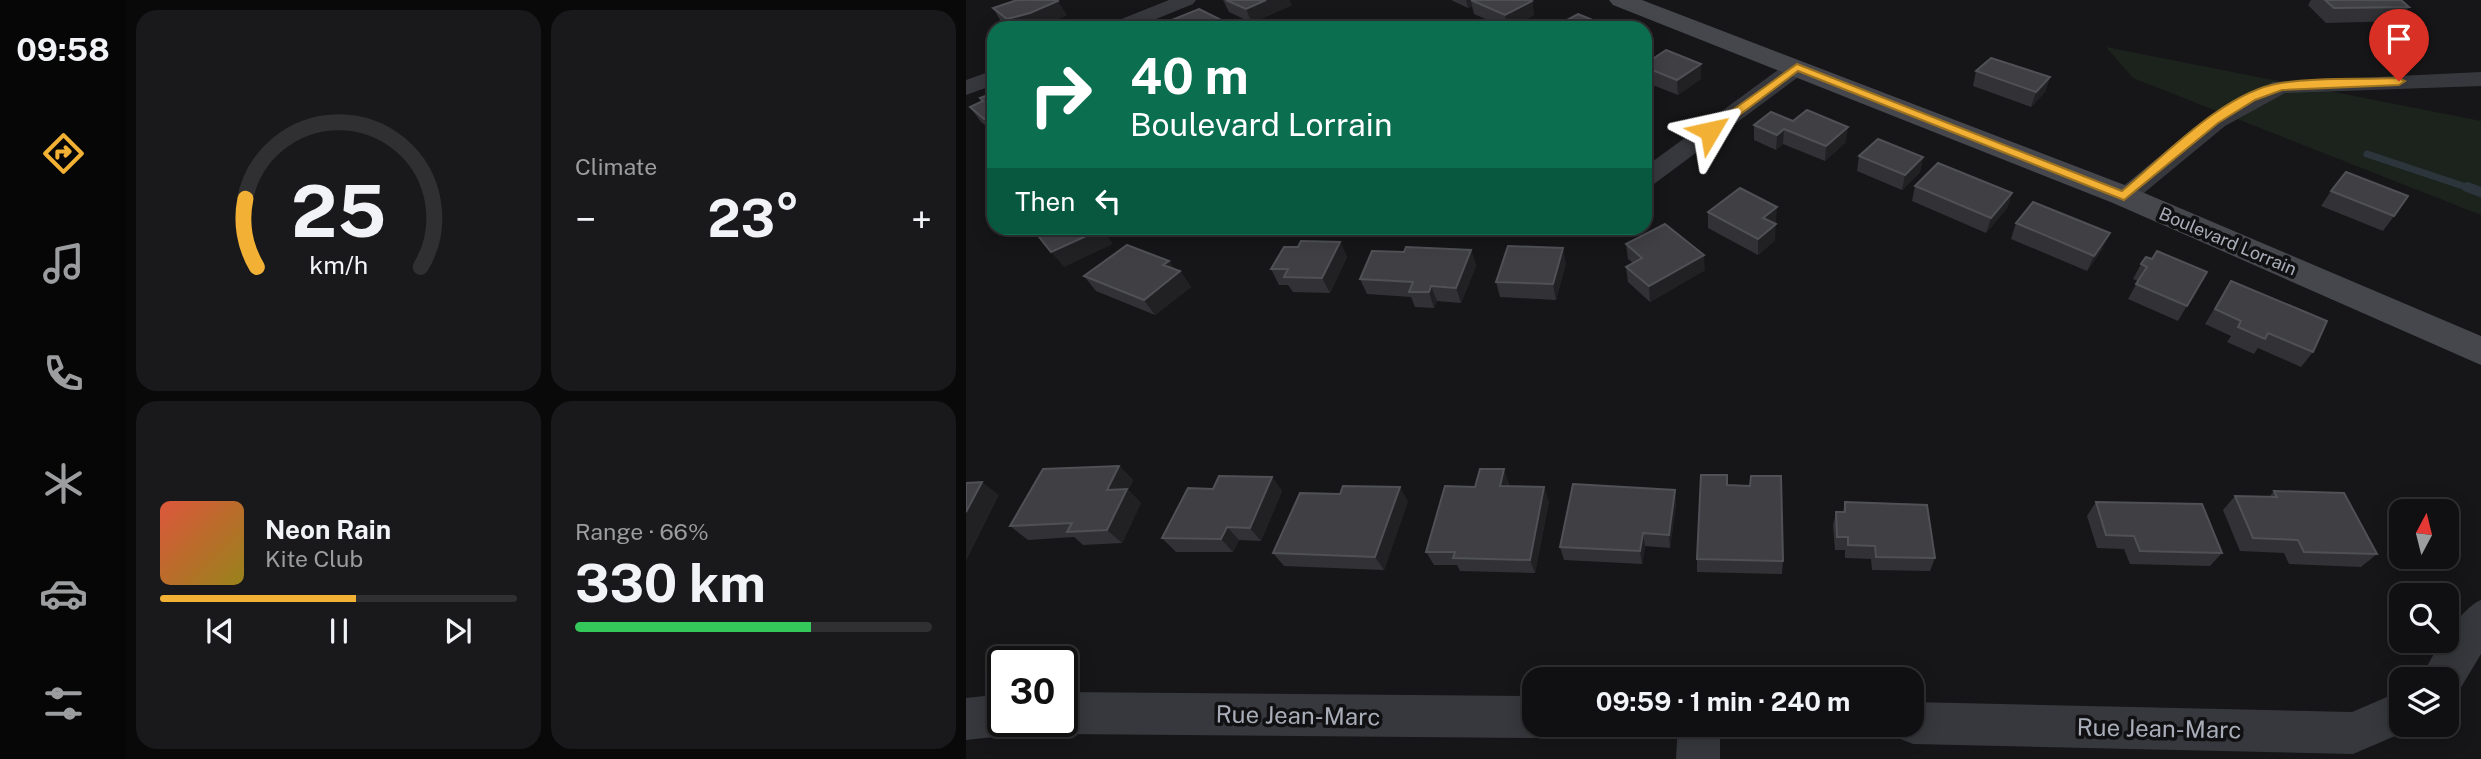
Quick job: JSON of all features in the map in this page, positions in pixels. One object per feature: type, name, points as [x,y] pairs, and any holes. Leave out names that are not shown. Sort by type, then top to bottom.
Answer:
[{"type":"main road","name":"Boulevard Lorrain","points":[[1621,0],[2124,196],[2481,351]]},
{"type":"street","points":[[1134,21],[1186,0]]},
{"type":"street","points":[[1652,174],[1797,67]]},
{"type":"street","points":[[2124,196],[2214,120],[2250,98],[2281,86],[2481,79]]},
{"type":"street","points":[[966,88],[987,80]]},
{"type":"street","points":[[2450,667],[2481,619]]},
{"type":"street","name":"Rue Jean-Marc","points":[[1078,713],[1522,717]]},
{"type":"street","points":[[966,719],[987,717]]},
{"type":"street","name":"Rue Jean-Marc","points":[[1924,724],[2306,745],[2353,733],[2389,717]]},
{"type":"street","points":[[1698,759],[1699,737]]},
{"type":"shaded area","points":[[2106,47],[2481,121],[2481,215],[2133,78]]},
{"type":"building","points":[[1017,0],[1058,1],[1007,19],[993,8]]},
{"type":"building","points":[[1226,0],[1266,0],[1246,9]]},
{"type":"building","points":[[1471,0],[1530,0],[1532,1],[1505,15]]},
{"type":"building","points":[[2325,0],[2401,0],[2409,7],[2334,8]]},
{"type":"building","points":[[1199,9],[1219,19],[1214,21],[1169,21]]},
{"type":"building","points":[[1578,14],[1595,21],[1565,21]]},
{"type":"building","points":[[1666,50],[1701,64],[1677,80],[1652,70],[1652,59]]},
{"type":"building","points":[[1991,58],[2050,77],[2036,92],[1976,71]]},
{"type":"building","points":[[987,96],[987,118],[984,119],[970,107],[983,101],[980,98]]},
{"type":"building","points":[[1807,110],[1848,127],[1826,146],[1784,129],[1777,135],[1754,125],[1771,112],[1793,121]]},
{"type":"building","points":[[1878,139],[1923,157],[1905,175],[1859,156]]},
{"type":"building","points":[[1938,163],[2012,193],[1991,218],[1915,186]]},
{"type":"building","points":[[2346,172],[2408,196],[2394,216],[2331,191]]},
{"type":"building","points":[[1740,188],[1777,207],[1763,218],[1776,224],[1758,239],[1708,212]]},
{"type":"building","points":[[2033,202],[2110,233],[2094,256],[2016,223]]},
{"type":"building","points":[[1665,224],[1704,255],[1649,286],[1626,267],[1642,258],[1626,244],[1644,235],[1652,235],[1652,231]]},
{"type":"building","points":[[1038,235],[1089,235],[1051,252]]},
{"type":"building","points":[[1301,241],[1340,242],[1322,278],[1284,277],[1288,269],[1271,269],[1284,247],[1298,247]]},
{"type":"building","points":[[1127,245],[1169,261],[1163,265],[1180,271],[1144,300],[1084,276]]},
{"type":"building","points":[[1508,246],[1563,248],[1553,284],[1496,282]]},
{"type":"building","points":[[1406,247],[1471,250],[1456,288],[1431,286],[1429,292],[1409,292],[1413,282],[1360,279],[1372,251],[1404,252]]},
{"type":"building","points":[[2157,251],[2207,272],[2187,306],[2136,284],[2147,267],[2141,264],[2146,257],[2152,259]]},
{"type":"building","points":[[2231,281],[2327,321],[2313,352],[2268,333],[2265,339],[2238,327],[2241,321],[2215,309]]},
{"type":"building","points":[[1119,466],[1107,490],[1127,489],[1107,530],[1067,532],[1072,523],[1010,526],[1043,469]]},
{"type":"building","points":[[1480,469],[1504,469],[1500,486],[1544,487],[1530,560],[1453,558],[1455,552],[1426,552],[1445,486],[1475,487]]},
{"type":"building","points":[[1701,475],[1727,475],[1727,485],[1750,486],[1751,476],[1781,476],[1783,561],[1697,559]]},
{"type":"building","points":[[1219,476],[1272,477],[1250,528],[1227,527],[1221,539],[1162,538],[1188,488],[1213,489]]},
{"type":"building","points":[[982,482],[966,512],[966,483]]},
{"type":"building","points":[[1573,484],[1675,490],[1669,535],[1643,533],[1640,551],[1560,547]]},
{"type":"building","points":[[1343,486],[1400,487],[1375,557],[1273,553],[1300,493],[1340,494]]},
{"type":"building","points":[[2274,491],[2344,493],[2377,554],[2304,552],[2298,540],[2253,538],[2235,496],[2277,497]]},
{"type":"building","points":[[1845,502],[1927,505],[1935,558],[1876,557],[1875,546],[1848,545],[1848,537],[1837,537],[1836,512],[1845,512]]},
{"type":"building","points":[[2096,502],[2202,504],[2222,553],[2140,551],[2134,536],[2106,535]]},
{"type":"waterway","points":[[2367,154],[2472,189]]},
{"type":"waterway","points":[[2467,187],[2481,192]]},
{"type":"route","points":[[1710,131],[1797,67],[2124,196],[2214,120],[2250,98],[2281,86],[2399,81]]}]
